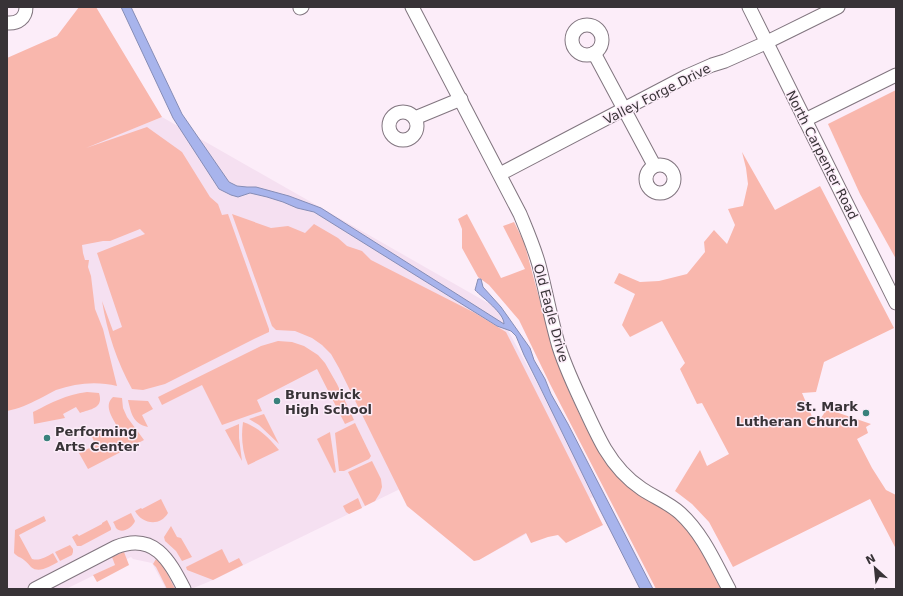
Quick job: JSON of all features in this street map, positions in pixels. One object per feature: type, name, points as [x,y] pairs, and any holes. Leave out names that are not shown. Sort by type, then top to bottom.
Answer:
[{"type":"street","points":[[7,23],[18,22],[22,19],[26,7]]},
{"type":"street","name":"Old Eagle Drive","points":[[412,7],[520,214],[538,264],[559,348],[581,401],[606,450],[618,467],[630,479],[641,488],[679,512],[690,523],[703,541],[729,589]]},
{"type":"street","name":"North Carpenter Road","points":[[749,7],[896,303]]},
{"type":"street","name":"Valley Forge Drive","points":[[500,174],[687,76],[725,61],[838,7]]},
{"type":"street","points":[[594,53],[654,166]]},
{"type":"street","points":[[805,120],[896,75]]},
{"type":"street","points":[[415,118],[461,99]]},
{"type":"street","points":[[35,589],[112,549],[124,544],[134,543],[148,545],[158,550],[167,560],[184,589]]},
{"type":"shaded area","points":[[79,7],[96,7],[162,117],[86,148],[147,127],[182,152],[210,197],[218,204],[222,215],[228,214],[269,332],[165,384],[143,390],[132,389],[117,357],[107,324],[102,301],[113,331],[122,327],[97,253],[145,234],[140,229],[110,241],[82,245],[85,260],[89,260],[88,267],[91,276],[95,309],[103,329],[117,386],[94,383],[71,386],[56,390],[39,399],[7,411],[7,58],[57,36]]},
{"type":"shaded area","points":[[896,90],[896,259],[860,194],[828,124]]},
{"type":"shaded area","name":"Brunswick High School","points":[[162,117],[495,307],[598,494],[479,560],[400,489],[213,580],[191,589],[166,589],[152,563],[133,559],[131,557],[66,589],[7,589],[7,179]]},
{"type":"shaded area","points":[[742,152],[775,210],[820,186],[894,328],[824,362],[816,392],[802,393],[814,421],[821,418],[827,409],[871,424],[866,427],[868,433],[857,439],[872,468],[886,490],[896,495],[896,549],[870,499],[733,567],[709,522],[692,504],[675,491],[700,450],[707,466],[729,454],[702,403],[697,404],[680,369],[685,363],[662,321],[630,337],[622,325],[635,294],[614,283],[619,273],[640,282],[659,281],[687,274],[705,252],[704,242],[714,230],[727,244],[735,225],[728,209],[743,206],[748,184]]},
{"type":"shaded area","points":[[232,214],[271,228],[288,226],[305,233],[314,224],[338,238],[347,246],[362,251],[371,260],[475,313],[506,332],[603,525],[566,543],[558,535],[531,543],[526,533],[479,560],[474,561],[407,506],[331,354],[312,338],[295,331],[276,330],[272,326]]},
{"type":"shaded area","points":[[467,214],[501,278],[525,269],[503,226],[514,222],[524,242],[555,357],[586,428],[606,463],[624,483],[649,499],[667,508],[696,538],[722,589],[656,589],[550,384],[519,320],[489,285],[478,277],[462,248],[462,229],[458,219]]},
{"type":"shaded area","points":[[278,341],[292,342],[304,346],[318,355],[325,363],[337,384],[354,420],[345,424],[317,369],[257,400],[262,411],[222,425],[202,385],[162,405],[158,397],[261,346]]},
{"type":"shaded area","points":[[87,392],[99,393],[100,402],[95,408],[80,413],[76,407],[63,414],[65,418],[34,424],[33,412],[66,397]]},
{"type":"shaded area","points":[[113,397],[122,398],[123,408],[127,417],[144,440],[88,469],[79,453],[96,445],[92,437],[106,430],[109,433],[118,428],[109,408],[110,401]]},
{"type":"shaded area","points":[[128,400],[148,401],[153,409],[142,415],[148,427],[143,426],[136,421]]},
{"type":"shaded area","points":[[264,414],[279,444],[259,425],[249,419]]},
{"type":"shaded area","points":[[243,422],[263,433],[279,450],[248,465],[242,444]]},
{"type":"shaded area","points":[[355,423],[371,456],[369,459],[344,471],[339,471],[335,433]]},
{"type":"shaded area","points":[[239,424],[239,438],[242,461],[225,430]]},
{"type":"shaded area","points":[[330,432],[336,472],[334,473],[317,439]]},
{"type":"shaded area","points":[[372,461],[381,479],[382,487],[375,501],[365,506],[348,472]]},
{"type":"shaded area","points":[[358,498],[362,508],[349,514],[346,512],[343,506]]},
{"type":"shaded area","points":[[161,499],[168,513],[165,517],[156,522],[142,519],[135,511],[141,508],[142,509]]},
{"type":"shaded area","points":[[131,513],[135,521],[132,526],[121,531],[118,530],[113,522]]},
{"type":"shaded area","points":[[44,516],[46,521],[19,535],[32,559],[40,559],[53,553],[58,562],[44,569],[37,570],[14,553],[15,530]]},
{"type":"shaded area","points":[[107,520],[111,530],[81,546],[77,546],[72,537],[77,534],[79,536]]},
{"type":"shaded area","points":[[171,526],[177,537],[181,538],[192,557],[182,561],[176,551],[165,541],[164,537]]},
{"type":"shaded area","points":[[70,545],[73,549],[72,555],[60,561],[55,552]]},
{"type":"shaded area","points":[[222,549],[229,563],[239,558],[243,565],[213,580],[187,570],[186,567]]},
{"type":"shaded area","points":[[124,552],[129,565],[97,582],[93,575],[115,565],[112,557]]},
{"type":"shaded area","points":[[156,559],[164,567],[175,589],[167,589],[153,564]]},
{"type":"water","points":[[121,7],[131,7],[182,114],[229,182],[237,186],[256,187],[289,196],[321,208],[504,324],[501,315],[475,290],[478,279],[481,279],[483,287],[501,307],[530,348],[534,360],[545,379],[551,394],[653,589],[640,589],[516,336],[511,331],[497,326],[314,212],[297,208],[267,197],[250,193],[238,197],[219,189],[173,118]]},
{"type":"place","name":"Brunswick High School","points":[[277,401]]},
{"type":"place","name":"St. Mark Lutheran Church","points":[[866,413]]},
{"type":"place","name":"Performing Arts Center","points":[[47,438]]}]
